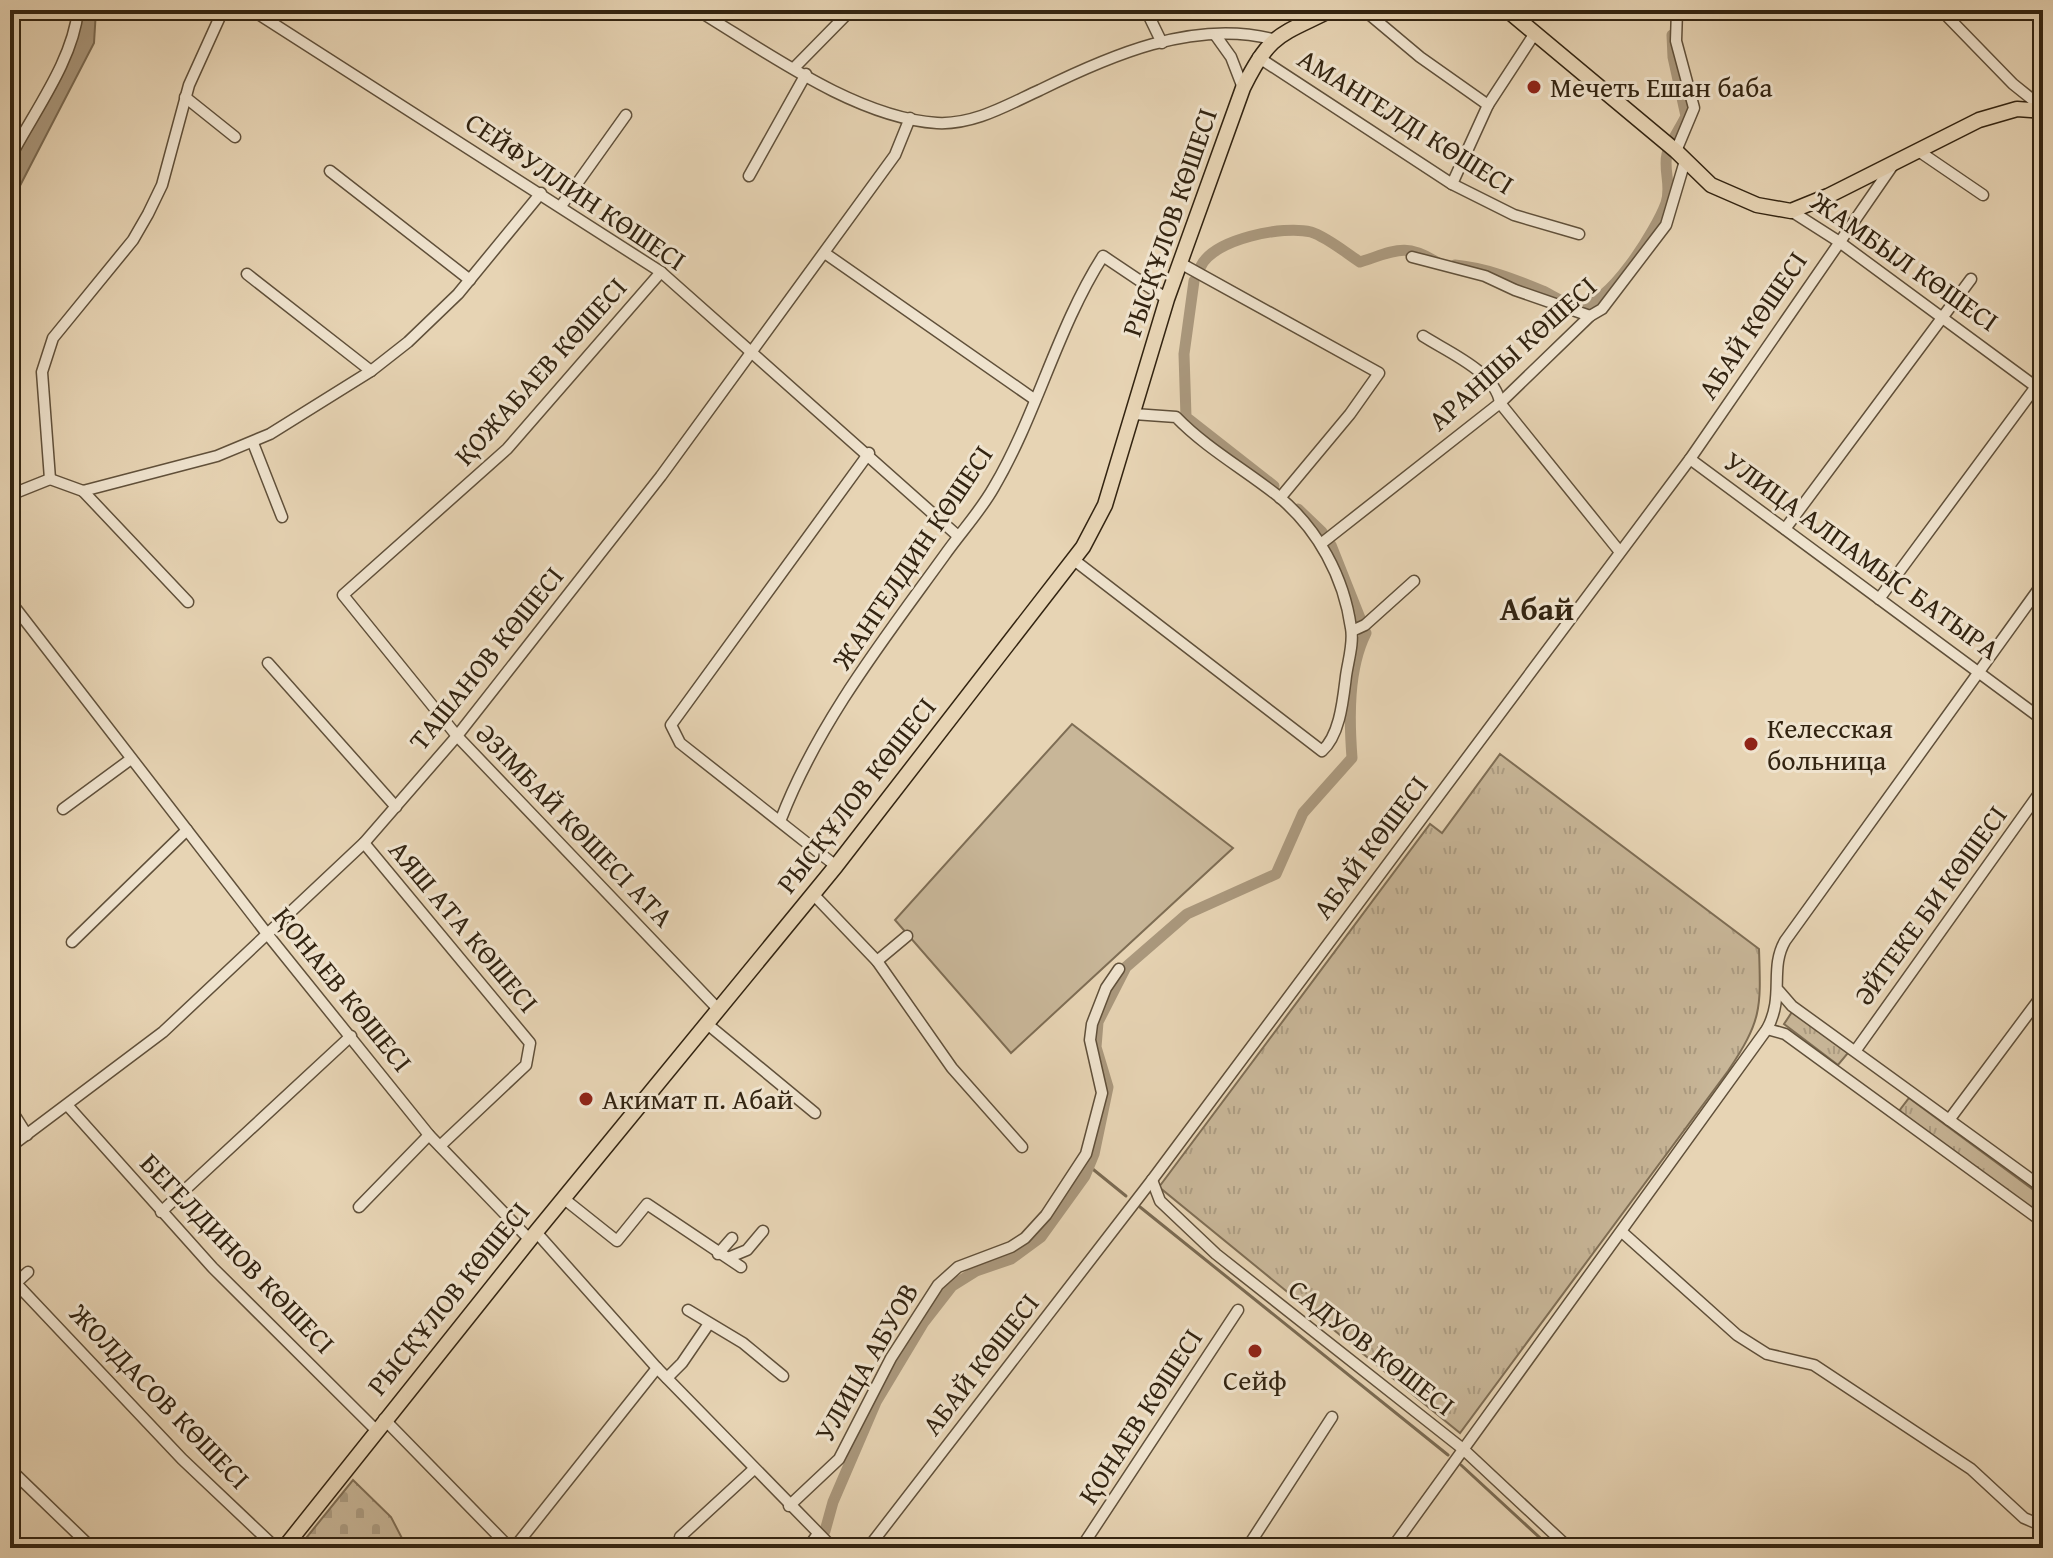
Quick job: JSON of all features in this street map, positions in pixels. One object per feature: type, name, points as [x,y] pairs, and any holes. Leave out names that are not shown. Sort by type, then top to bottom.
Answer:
[{"type":"main road","name":"РЫСҚҰЛОВ КӨШЕСІ","points":[[284,1548],[532,1236],[836,866],[1074,560],[1105,505],[1167,299],[1243,88],[1258,57],[1272,39],[1301,17],[1331,10]]},
{"type":"main road","name":"ЖАМБЫЛ КӨШЕСІ","points":[[1507,10],[1679,154],[1711,185],[1733,197],[1791,211]]},
{"type":"main road","points":[[1791,211],[1995,114],[2017,109],[2043,109]]},
{"type":"street","points":[[10,158],[66,50],[78,10]]},
{"type":"street","points":[[50,479],[42,372],[47,353],[53,338],[133,240],[148,214],[162,185],[185,97],[223,10]]},
{"type":"street","name":"СЕЙФУЛЛИН КӨШЕСІ","points":[[252,10],[661,272],[869,453],[958,536]]},
{"type":"street","points":[[697,10],[794,68],[868,105],[910,118],[951,123],[981,116],[1102,60],[1162,43],[1245,34],[1272,39]]},
{"type":"street","points":[[794,68],[851,10]]},
{"type":"street","points":[[1146,10],[1162,43]]},
{"type":"street","points":[[1364,10],[1444,75],[1488,105]]},
{"type":"street","name":"АРАНШЫ КӨШЕСІ","points":[[1322,543],[1500,403],[1616,294],[1659,237],[1671,212],[1679,154],[1694,108],[1677,50],[1677,10]]},
{"type":"street","points":[[1941,10],[2013,84],[2043,109]]},
{"type":"street","points":[[1452,184],[1488,105],[1535,33]]},
{"type":"street","points":[[1216,36],[1231,57],[1243,88]]},
{"type":"street","name":"АМАНГЕЛДІ КӨШЕСІ","points":[[1258,57],[1452,184],[1514,215],[1579,234]]},
{"type":"street","points":[[749,176],[806,74]]},
{"type":"street","points":[[185,97],[235,137]]},
{"type":"street","points":[[561,206],[626,115]]},
{"type":"street","name":"ТАШАНОВ КӨШЕСІ","points":[[10,1147],[163,1032],[364,843],[396,807],[457,736],[753,353],[895,155],[910,118]]},
{"type":"street","points":[[1917,150],[1983,195]]},
{"type":"street","name":"АБАЙ КӨШЕСІ","points":[[868,1548],[1152,1180],[1690,459],[1895,162]]},
{"type":"street","points":[[330,171],[470,280]]},
{"type":"street","points":[[83,491],[253,443],[371,371],[443,311],[541,193]]},
{"type":"street","name":"ЖАМБЫЛ КӨШЕСІ","points":[[1791,211],[2041,385]]},
{"type":"street","points":[[826,254],[1034,399]]},
{"type":"street","name":"ЖАНГЕЛДИН КӨШЕСІ","points":[[781,819],[814,745],[993,488],[1065,327],[1103,256],[1167,299]]},
{"type":"street","points":[[1412,257],[1485,276],[1590,316]]},
{"type":"street","points":[[1180,263],[1379,373],[1350,414],[1280,498]]},
{"type":"street","name":"ҚОЖАБАЕВ КӨШЕСІ","points":[[343,595],[507,449],[661,272]]},
{"type":"street","points":[[247,274],[371,371]]},
{"type":"street","points":[[1785,529],[1971,279]]},
{"type":"street","points":[[1423,336],[1483,376],[1499,395],[1500,403],[1620,552]]},
{"type":"street","points":[[1879,599],[2041,385]]},
{"type":"street","points":[[1074,560],[1322,751],[1331,743],[1352,631],[1338,578],[1322,543],[1280,498],[1195,437],[1176,417],[1134,414]]},
{"type":"street","points":[[253,443],[282,517]]},
{"type":"street","points":[[836,866],[781,819],[680,743],[671,725],[869,453]]},
{"type":"street","name":"УЛИЦА АЛПАМЫС БАТЫРА","points":[[1690,459],[2043,720]]},
{"type":"street","points":[[10,495],[50,479],[83,491],[188,602]]},
{"type":"street","points":[[1711,492],[1719,480]]},
{"type":"street","points":[[1352,631],[1365,625],[1414,581]]},
{"type":"street","points":[[1392,1548],[1767,1029],[1774,1017],[1779,991],[1776,968],[1785,941],[2043,583]]},
{"type":"street","name":"ӘЗІМБАЙ КӨШЕСІ АТА","points":[[343,595],[457,736],[718,1009]]},
{"type":"street","name":"ҚОНАЕВ КӨШЕСІ","points":[[10,601],[268,935],[429,1135],[532,1236],[789,1506],[833,1548]]},
{"type":"street","points":[[268,663],[396,807]]},
{"type":"street","points":[[63,809],[131,759]]},
{"type":"street","name":"ӘЙТЕКЕ БИ КӨШЕСІ","points":[[1856,1050],[2043,788]]},
{"type":"street","points":[[72,942],[187,830]]},
{"type":"street","name":"АЯШ АТА КӨШЕСІ","points":[[364,843],[530,1043],[526,1065],[440,1146]]},
{"type":"street","points":[[813,894],[877,961],[952,1068],[1022,1147]]},
{"type":"street","points":[[877,961],[907,936]]},
{"type":"street","name":"УЛИЦА АБУОВ","points":[[789,1506],[839,1459],[891,1358],[938,1285],[958,1267],[1011,1247],[1031,1232],[1086,1154],[1102,1093],[1090,1040],[1092,1024],[1106,988],[1119,969]]},
{"type":"street","points":[[1779,991],[1797,1009],[2043,1188]]},
{"type":"street","points":[[1949,1120],[2043,994]]},
{"type":"street","points":[[1774,1017],[1797,1009]]},
{"type":"street","points":[[706,1023],[815,1113]]},
{"type":"street","points":[[1767,1029],[1785,1034],[2043,1222]]},
{"type":"street","points":[[161,1212],[351,1036]]},
{"type":"street","name":"БЕГЕЛДИНОВ КӨШЕСІ","points":[[68,1106],[161,1212],[250,1306],[512,1548]]},
{"type":"street","points":[[10,1108],[27,1135]]},
{"type":"street","points":[[359,1207],[429,1135]]},
{"type":"street","name":"САДУОВ КӨШЕСІ","points":[[1152,1180],[1160,1201],[1216,1254],[1463,1449],[1569,1548]]},
{"type":"street","points":[[563,1198],[617,1241],[647,1204],[741,1267]]},
{"type":"street","points":[[730,1257],[747,1250],[763,1231]]},
{"type":"street","points":[[1622,1232],[1737,1335],[1767,1354],[1814,1365],[1971,1469],[2024,1518],[2043,1526]]},
{"type":"street","points":[[718,1254],[732,1238]]},
{"type":"street","points":[[13,1280],[28,1272]]},
{"type":"street","name":"ЖОЛДАСОВ КӨШЕСІ","points":[[13,1280],[182,1459],[276,1548]]},
{"type":"street","points":[[688,1310],[708,1325],[743,1343],[783,1376]]},
{"type":"street","name":"ҚОНАЕВ КӨШЕСІ","points":[[1081,1548],[1238,1310]]},
{"type":"street","points":[[667,1378],[682,1363],[708,1325]]},
{"type":"street","points":[[512,1548],[657,1368]]},
{"type":"street","points":[[1247,1548],[1332,1417]]},
{"type":"street","points":[[10,1469],[92,1548]]},
{"type":"street","points":[[690,1548],[680,1537],[754,1469]]},
{"type":"street","points":[[808,1548],[817,1535]]},
{"type":"green space","points":[[1072,724],[1233,848],[1011,1053],[895,920]]},
{"type":"green space","points":[[1500,754],[1759,949],[1760,986],[1753,1026],[1728,1071],[1460,1433],[1159,1187],[1430,824],[1442,833]]},
{"type":"green space","points":[[1792,1012],[1848,1053],[1838,1065],[1784,1024]]},
{"type":"green space","points":[[1909,1098],[2043,1197],[2043,1217],[1899,1111]]},
{"type":"green space","points":[[353,1480],[391,1517],[407,1548],[298,1548]]},
{"type":"shaded area","points":[[81,10],[96,10],[94,43],[10,205],[10,169],[71,54]]},
{"type":"waterway","points":[[1455,265],[1500,275],[1577,306],[1589,304],[1616,282],[1642,248],[1666,203],[1667,154],[1686,116],[1673,57],[1672,35]]},
{"type":"waterway","points":[[1201,266],[1208,256],[1220,248],[1250,236],[1299,230],[1323,238],[1360,262],[1400,250],[1417,252],[1438,263]]},
{"type":"waterway","points":[[1194,281],[1184,354],[1186,417],[1274,486]]},
{"type":"waterway","points":[[1298,509],[1322,532]]},
{"type":"waterway","points":[[1331,545],[1360,618]]},
{"type":"waterway","points":[[825,1531],[833,1502],[876,1402],[924,1322],[952,1286],[976,1271],[1011,1259],[1041,1237],[1085,1176],[1094,1154],[1108,1087],[1096,1047],[1098,1022],[1126,967],[1187,914],[1276,874],[1303,813],[1352,758],[1350,710],[1353,678],[1366,633]]},
{"type":"waterway","points":[[1089,1166],[1126,1196]]},
{"type":"waterway","points":[[1140,1207],[1448,1455]]},
{"type":"waterway","points":[[1461,1465],[1551,1548]]},
{"type":"place","name":"Мечеть Ешан баба","points":[[1534,87]]},
{"type":"place","name":"Келесская больница","points":[[1751,744]]},
{"type":"place","name":"Акимат п. Абай","points":[[586,1099]]},
{"type":"place","name":"Сейф","points":[[1255,1351]]},
{"type":"district","name":"Абай","points":[[1537,609]]}]
